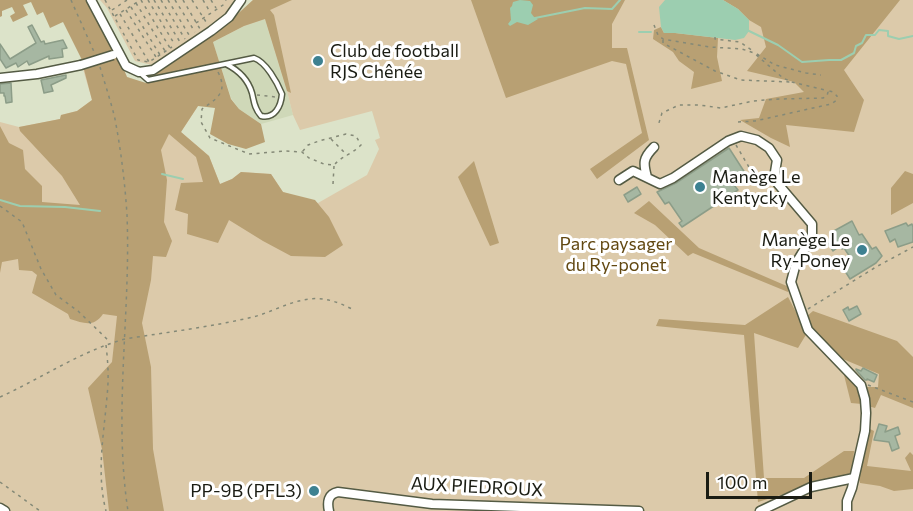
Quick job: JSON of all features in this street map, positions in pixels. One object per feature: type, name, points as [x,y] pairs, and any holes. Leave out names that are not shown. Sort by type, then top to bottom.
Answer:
[{"type":"street","points":[[91,0],[116,53],[126,66],[139,72],[153,70],[211,31],[230,17],[242,0]]},
{"type":"street","points":[[0,78],[37,74],[81,65],[116,53]]},
{"type":"street","points":[[619,180],[633,171],[660,184],[673,178],[728,141],[741,136],[758,140],[769,148],[777,160],[775,172],[778,184],[812,224],[812,237],[796,262],[791,282],[808,330],[861,385],[866,413],[865,431],[847,501],[847,511]]},
{"type":"street","points":[[647,177],[644,165],[646,155],[654,147]]},
{"type":"street","points":[[760,511],[811,487],[854,478]]},
{"type":"street","name":"AUX PIEDROUX","points":[[329,511],[328,498],[339,492],[432,504],[639,511]]},
{"type":"street","points":[[0,508],[5,511]]},
{"type":"lane","points":[[139,72],[148,80],[254,58],[258,59],[266,66],[282,94],[276,111],[270,117],[261,116],[257,111],[245,77],[226,64]]},
{"type":"path","points":[[71,0],[95,53]]},
{"type":"path","points":[[111,0],[106,1],[138,60],[149,62],[200,29],[183,0]]},
{"type":"path","points":[[111,10],[128,0]]},
{"type":"path","points":[[115,17],[141,0],[170,48]]},
{"type":"path","points":[[148,0],[175,45]]},
{"type":"path","points":[[154,0],[180,42]]},
{"type":"path","points":[[161,0],[185,39]]},
{"type":"path","points":[[168,0],[189,36]]},
{"type":"path","points":[[175,0],[195,32]]},
{"type":"path","points":[[192,0],[211,31]]},
{"type":"path","points":[[203,0],[211,13]]},
{"type":"path","points":[[212,0],[217,9]]},
{"type":"path","points":[[220,0],[223,5]]},
{"type":"path","points":[[196,23],[223,5],[226,0]]},
{"type":"path","points":[[136,3],[165,51]]},
{"type":"path","points":[[131,7],[160,55]]},
{"type":"path","points":[[126,10],[156,57]]},
{"type":"path","points":[[120,14],[149,62]]},
{"type":"path","points":[[654,25],[663,43],[715,71],[741,80],[792,82]]},
{"type":"path","points":[[715,37],[715,39],[740,42],[752,49],[783,78],[833,92],[837,96],[837,100],[831,104],[754,121],[738,122]]},
{"type":"path","points":[[663,39],[754,52],[775,64],[821,75]]},
{"type":"path","points":[[99,62],[115,118],[126,193],[127,254],[122,453],[128,511]]},
{"type":"path","points":[[215,66],[223,81],[222,90],[218,98],[202,110],[201,122],[210,138],[249,154],[302,152],[309,158],[334,165]]},
{"type":"path","points":[[658,126],[662,113],[679,105],[721,108],[753,101],[823,98],[828,92],[825,90]]},
{"type":"path","points":[[252,95],[277,98],[278,95]]},
{"type":"path","points":[[302,152],[309,145],[346,134],[356,136],[361,145],[353,153],[340,158],[334,165],[333,184]]},
{"type":"path","points":[[330,139],[347,155]]},
{"type":"path","points":[[734,139],[753,174],[749,176]]},
{"type":"path","points":[[0,206],[22,222],[41,269],[56,295],[111,342]]},
{"type":"path","points":[[802,312],[913,247]]},
{"type":"path","points":[[0,397],[111,342],[220,325],[260,315],[290,303],[311,299],[329,299],[354,310]]},
{"type":"path","points":[[106,345],[108,396],[100,468],[106,511]]},
{"type":"path","points":[[861,385],[868,385],[913,402]]},
{"type":"path","points":[[0,482],[40,511]]},
{"type":"shaded area","points":[[0,0],[88,0],[127,77],[146,83],[152,73],[219,31],[253,0],[292,0],[270,10],[274,15],[291,93],[287,91],[265,19],[244,26],[213,42],[231,99],[239,109],[261,124],[265,142],[246,149],[228,144],[210,134],[215,108],[198,106],[181,132],[209,156],[220,184],[241,172],[271,174],[283,192],[315,200],[329,217],[343,245],[325,257],[291,256],[229,220],[218,243],[187,234],[188,214],[175,210],[181,183],[203,182],[196,157],[169,134],[161,150],[167,180],[164,222],[172,241],[166,257],[153,256],[151,280],[142,323],[151,367],[153,449],[164,511],[109,511],[102,449],[88,388],[112,362],[117,316],[103,314],[92,323],[70,319],[68,314],[32,293],[37,275],[32,271],[19,270],[18,259],[2,262],[0,273],[0,126],[9,143],[23,150],[25,169],[42,186],[42,202],[80,205],[62,176],[20,131],[19,127],[60,119],[61,115],[77,111],[92,100],[81,58],[63,22],[50,28],[43,12],[37,15],[31,2],[23,5],[28,15],[13,22],[10,16],[15,13],[12,7],[2,11],[0,17]]},
{"type":"shaded area","points":[[471,0],[625,0],[612,24],[612,48],[627,48],[649,140],[597,179],[590,169],[642,133],[626,64],[612,61],[506,98]]},
{"type":"shaded area","points":[[665,0],[723,0],[738,9],[749,20],[749,31],[744,38],[735,40],[664,33],[661,27],[659,7]]},
{"type":"shaded area","points":[[723,0],[900,0],[844,70],[864,100],[854,132],[786,125],[790,147],[740,120],[759,118],[766,99],[804,92],[794,82],[747,71],[766,47],[761,27]]},
{"type":"shaded area","points":[[530,1],[533,5],[531,13],[538,19],[528,25],[517,22],[510,26],[508,24],[511,20],[510,8],[513,2]]},
{"type":"shaded area","points":[[265,19],[293,115],[261,124],[239,109],[231,98],[213,42],[244,26]]},
{"type":"shaded area","points":[[661,27],[664,33],[718,38],[717,57],[722,81],[691,89],[694,72],[679,61],[673,52],[653,39],[654,30]]},
{"type":"shaded area","points":[[474,161],[499,243],[490,246],[458,177]]},
{"type":"shaded area","points":[[905,171],[913,174],[913,203],[891,215],[891,188]]},
{"type":"shaded area","points":[[649,201],[699,248],[789,287],[788,292],[693,253],[688,256],[655,225],[634,213]]},
{"type":"shaded area","points":[[788,297],[807,333],[798,348],[754,333],[764,478],[804,478],[844,451],[854,451],[852,473],[758,502],[744,335],[656,326],[659,319],[745,325]]},
{"type":"shaded area","points":[[813,311],[897,341],[913,357],[913,408],[881,395],[875,408],[868,406],[865,387],[878,387],[879,374],[838,357],[814,333],[806,317]]},
{"type":"shaded area","points":[[843,371],[858,384],[862,404],[851,403]]},
{"type":"shaded area","points":[[866,427],[874,431],[867,466],[911,471],[905,458],[910,452],[913,455],[913,489],[894,491],[860,483],[857,470]]},
{"type":"green space","points":[[100,0],[236,0],[229,13],[152,65],[135,61],[107,8]]},
{"type":"green space","name":"Parc paysager du Ry-ponet","points":[[253,0],[913,0],[913,511],[9,511],[0,505],[0,122],[19,127],[60,119],[61,115],[77,111],[92,100],[83,69],[119,58],[127,77],[146,84],[215,80],[181,132],[209,156],[220,184],[241,172],[271,174],[283,192],[318,203],[367,175],[379,149],[375,140],[380,138],[372,111],[300,130],[293,115],[265,19],[244,26],[152,73],[219,31]]},
{"type":"building","points":[[32,25],[41,42],[44,41],[45,44],[63,40],[67,48],[62,49],[63,57],[49,59],[49,56],[29,65],[27,61],[18,67],[16,63],[6,68],[0,59],[0,44],[10,59],[36,43],[28,27]]},
{"type":"building","points":[[66,75],[66,78],[51,85],[53,91],[44,93],[41,80]]},
{"type":"building","points":[[11,83],[12,102],[6,103],[4,93],[0,93],[0,84]]},
{"type":"building","name":"Manège Le Kentycky","points":[[729,148],[747,176],[734,185],[738,190],[682,227],[679,223],[682,221],[669,202],[665,204],[657,192],[676,183]]},
{"type":"building","points":[[637,187],[641,194],[628,202],[624,195]]},
{"type":"building","name":"Manège Le Ry-Poney","points":[[852,221],[859,235],[862,234],[872,249],[876,247],[882,256],[876,263],[850,279],[840,263],[850,257],[840,246],[833,251],[827,242],[835,237],[832,232]]},
{"type":"building","points":[[906,223],[908,226],[912,224],[913,242],[898,247],[895,239],[890,242],[885,231]]},
{"type":"building","points":[[857,306],[861,314],[849,321],[843,310]]},
{"type":"building","points":[[863,368],[877,375],[874,382],[865,380],[856,370],[861,371]]},
{"type":"building","points":[[879,424],[887,426],[885,432],[898,427],[900,434],[895,436],[899,448],[892,451],[889,442],[874,440]]},
{"type":"waterway","points":[[535,18],[585,8],[612,9],[620,0]]},
{"type":"waterway","points":[[747,30],[778,45],[802,62],[841,60],[854,53],[856,46],[862,43],[866,35],[875,35],[879,30],[888,31],[888,36],[899,39],[913,36]]},
{"type":"waterway","points":[[639,32],[651,32]]},
{"type":"waterway","points":[[162,174],[183,179]]},
{"type":"waterway","points":[[0,200],[20,206],[65,207],[100,211]]},
{"type":"place","name":"Club de football RJS Chênée","points":[[318,61]]},
{"type":"place","name":"Manège Le Kentycky","points":[[700,187]]},
{"type":"place","name":"Manège Le Ry-Poney","points":[[862,250]]},
{"type":"place","name":"PP-9B (PFL3)","points":[[314,491]]}]
